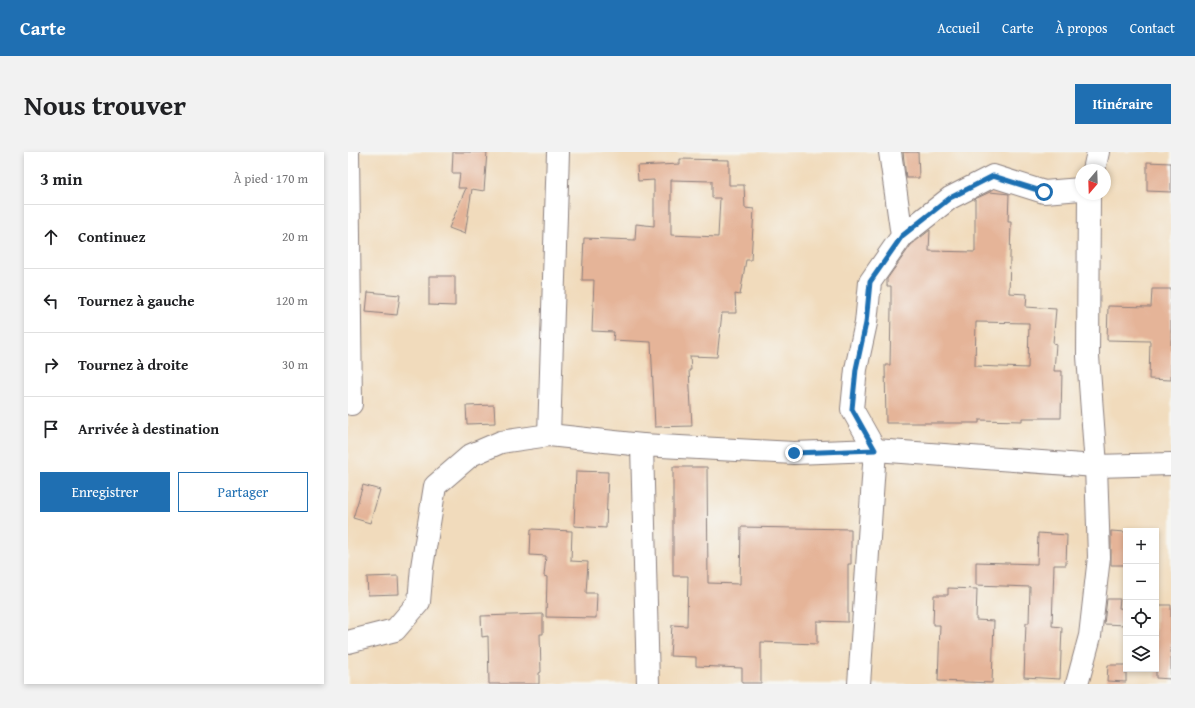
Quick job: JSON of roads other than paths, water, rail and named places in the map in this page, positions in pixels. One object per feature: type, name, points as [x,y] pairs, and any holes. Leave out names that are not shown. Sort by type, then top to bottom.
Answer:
[{"type":"street","points":[[348,152],[351,404]]},
{"type":"street","points":[[549,435],[558,152]]},
{"type":"street","points":[[890,152],[902,236]]},
{"type":"street","points":[[1095,164],[1098,152]]},
{"type":"street","points":[[859,684],[875,450],[852,409],[856,369],[866,323],[870,282],[902,236],[950,198],[993,176],[1044,192],[1075,189]]},
{"type":"street","points":[[1077,684],[1090,636],[1099,557],[1096,466],[1088,356],[1089,200]]},
{"type":"street","points":[[348,642],[395,630],[419,602],[422,567],[435,486],[471,455],[501,442],[549,435],[642,445],[794,453],[875,450],[1096,466],[1171,464]]},
{"type":"street","points":[[642,445],[648,684]]}]
